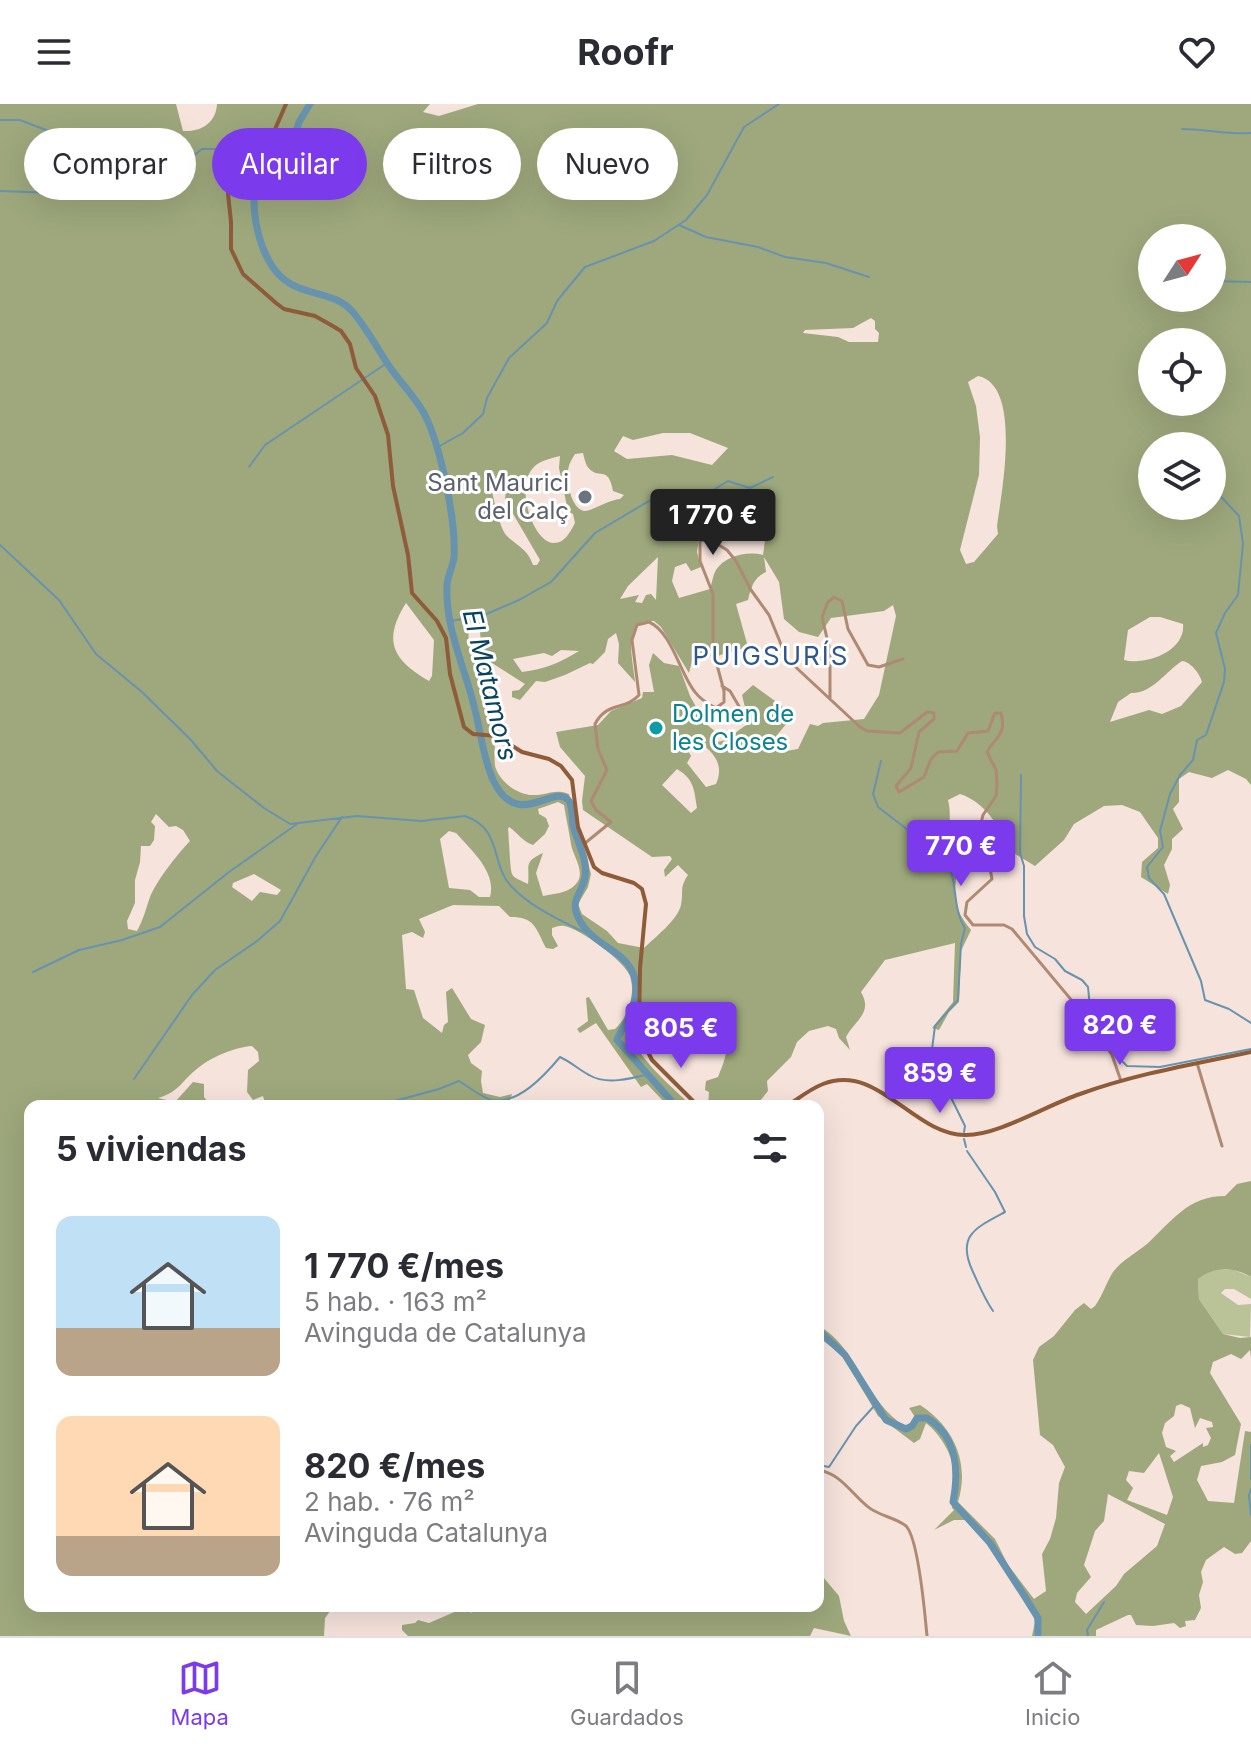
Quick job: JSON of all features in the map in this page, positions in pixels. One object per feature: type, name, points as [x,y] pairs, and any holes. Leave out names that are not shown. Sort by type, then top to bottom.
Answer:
[{"type":"street","points":[[286,104],[266,150],[239,163],[234,169],[228,194],[231,249],[236,263],[252,283],[284,309],[315,316],[345,334],[356,368],[375,396],[388,435],[393,486],[408,555],[412,593],[437,621],[446,638],[450,674],[464,727],[473,734],[497,736],[519,750],[555,761],[564,769],[572,781],[575,812],[592,864],[599,871],[634,883],[645,894],[639,1034],[652,1060],[692,1100]]},
{"type":"street","points":[[584,844],[611,822],[596,810],[591,801],[607,770],[598,749],[595,724],[608,709],[633,701],[639,695],[632,640],[637,625],[646,622],[656,625],[681,663],[694,692],[713,707],[717,708],[724,702],[713,650],[712,590],[700,558],[699,542],[704,538],[717,543],[733,557],[769,615],[785,656],[867,731],[900,733],[927,712],[934,713],[934,719],[918,734],[911,768],[896,786],[901,792],[924,777],[931,759],[938,752],[957,751],[968,733],[988,731],[995,713],[1001,713],[1001,735],[987,752],[996,770],[997,792],[981,823],[992,879],[967,902],[965,915],[973,925],[1004,925],[1012,929],[1094,1027],[1112,1055],[1121,1081]]},
{"type":"street","points":[[830,699],[830,651],[822,617],[832,599],[836,597],[842,601],[848,629],[868,665],[879,667],[903,659]]},
{"type":"street","points":[[722,686],[730,691],[740,708]]},
{"type":"street","points":[[797,1100],[826,1082],[852,1080],[880,1092],[936,1128],[951,1134],[971,1135],[1121,1081],[1251,1052]]},
{"type":"street","points":[[1197,1063],[1222,1146]]},
{"type":"street","points":[[824,1471],[832,1473],[867,1507],[909,1530],[919,1571],[927,1636]]},
{"type":"green space","points":[[0,104],[176,104],[182,128],[24,128],[24,200],[196,200],[196,130],[211,121],[217,104],[430,104],[423,112],[439,116],[478,104],[1251,104],[1251,785],[1228,770],[1212,778],[1189,772],[1179,779],[1179,802],[1173,809],[1183,829],[1172,839],[1172,849],[1164,865],[1170,885],[1168,894],[1141,877],[1142,862],[1158,848],[1158,838],[1140,812],[1122,805],[1104,806],[1074,824],[1064,840],[1035,866],[1007,849],[990,816],[976,802],[960,794],[948,800],[950,837],[957,865],[956,902],[960,915],[971,930],[961,951],[959,1002],[939,1030],[932,1028],[953,1002],[955,943],[885,960],[861,992],[864,1011],[846,1037],[850,1050],[839,1038],[836,1029],[828,1026],[809,1031],[797,1042],[791,1057],[767,1081],[768,1091],[761,1100],[708,1100],[706,1081],[718,1077],[726,1055],[725,1042],[706,1036],[694,1041],[647,1022],[636,1022],[632,1035],[635,1043],[657,1073],[686,1100],[662,1100],[647,1084],[641,1087],[596,1023],[580,1033],[577,1029],[588,1021],[586,998],[589,997],[608,1030],[615,1029],[624,1018],[630,1005],[632,983],[620,963],[591,939],[571,928],[552,928],[558,946],[546,948],[529,921],[510,917],[499,906],[453,905],[419,919],[425,932],[423,938],[412,932],[402,935],[406,989],[414,990],[423,1018],[442,1033],[448,1022],[446,992],[452,988],[471,1019],[485,1025],[481,1042],[468,1055],[471,1063],[482,1071],[483,1093],[500,1097],[512,1094],[510,1100],[264,1100],[263,1096],[253,1100],[247,1092],[248,1070],[259,1061],[258,1052],[252,1046],[231,1050],[210,1060],[176,1089],[158,1098],[166,1100],[24,1100],[24,1612],[330,1612],[325,1618],[324,1636],[0,1636]],"holes":[[[871,318],[879,333],[878,342],[849,342],[838,337],[803,333],[805,330],[853,328]],[[978,376],[992,384],[1001,399],[1005,419],[1005,467],[998,534],[974,562],[966,564],[960,550],[979,475],[980,437],[976,406],[968,382]],[[663,433],[690,433],[728,448],[712,465],[672,455],[627,459],[614,451],[623,436],[633,440]],[[583,453],[591,471],[605,475],[613,491],[624,495],[620,499],[584,511],[576,505],[568,482],[568,469],[575,454]],[[560,456],[559,468],[568,511],[573,514],[575,523],[564,539],[554,543],[546,541],[533,524],[528,512],[526,485],[536,465]],[[500,486],[506,488],[505,500],[540,560],[537,565],[533,565],[525,551],[506,535],[502,527],[492,491]],[[763,529],[763,555],[744,554],[731,558],[716,570],[710,589],[679,598],[672,581],[675,567],[686,563],[691,571],[701,567],[697,552],[699,539],[738,530]],[[658,557],[656,600],[651,594],[646,595],[642,603],[635,602],[639,595],[620,599],[628,586]],[[764,557],[779,582],[784,619],[799,632],[818,637],[831,618],[884,611],[893,605],[896,616],[879,695],[864,719],[818,726],[810,724],[798,749],[780,752],[773,740],[787,723],[782,706],[753,685],[742,695],[749,724],[728,739],[718,742],[717,733],[705,723],[690,696],[679,666],[664,663],[653,653],[649,665],[654,692],[643,692],[642,698],[611,711],[598,725],[556,732],[560,747],[585,776],[583,810],[652,857],[670,856],[672,859],[664,870],[665,877],[678,865],[688,875],[679,911],[665,928],[644,948],[618,943],[607,931],[582,914],[578,904],[588,887],[591,874],[569,794],[521,793],[497,772],[495,740],[489,735],[498,734],[469,643],[468,627],[473,623],[480,632],[483,669],[494,686],[489,666],[492,663],[525,684],[519,690],[512,691],[512,697],[520,700],[536,681],[545,682],[593,664],[605,652],[608,639],[616,633],[618,663],[635,682],[631,642],[637,627],[644,622],[654,621],[661,627],[689,673],[693,657],[717,656],[748,647],[736,604],[748,600],[756,580],[766,572]],[[406,603],[434,640],[429,681],[407,665],[395,648],[394,628]],[[1150,617],[1183,624],[1178,642],[1163,654],[1143,661],[1124,660],[1128,630]],[[561,650],[579,651],[552,665],[522,672],[513,659],[544,653],[552,656]],[[1182,661],[1189,664],[1202,682],[1181,706],[1162,714],[1149,710],[1110,722],[1118,702],[1131,693],[1146,690]],[[696,740],[712,753],[719,770],[716,784],[706,787],[687,763],[691,756],[685,745]],[[677,769],[690,781],[694,790],[697,808],[691,813],[662,785]],[[558,802],[564,805],[580,871],[574,886],[543,896],[536,873],[543,853],[530,862],[528,884],[515,877],[511,871],[508,829],[533,845],[549,826],[546,818],[539,814],[538,809]],[[156,814],[169,827],[176,826],[183,830],[190,841],[156,885],[137,931],[128,929],[127,921],[135,903],[135,880],[141,846],[150,846],[154,840],[155,826],[151,822]],[[449,831],[456,833],[475,854],[490,879],[490,897],[479,897],[470,890],[449,888],[440,839]],[[254,874],[281,890],[277,895],[260,892],[252,901],[232,887],[233,883]]]},
{"type":"green space","points":[[193,1082],[204,1084],[206,1100],[177,1100]]},
{"type":"green space","points":[[1251,1181],[1251,1277],[1231,1270],[1211,1272],[1198,1279],[1199,1299],[1223,1334],[1251,1337],[1251,1357],[1250,1350],[1241,1359],[1231,1354],[1213,1362],[1210,1373],[1241,1424],[1235,1455],[1222,1462],[1201,1466],[1197,1480],[1208,1501],[1234,1503],[1245,1431],[1251,1432],[1251,1541],[1242,1553],[1235,1554],[1224,1547],[1206,1560],[1201,1572],[1201,1608],[1195,1620],[1185,1621],[1186,1626],[1180,1628],[1174,1623],[1136,1625],[1128,1615],[1096,1630],[1096,1636],[1032,1636],[1035,1622],[1032,1611],[981,1534],[966,1520],[954,1520],[934,1530],[954,1510],[953,1468],[941,1439],[926,1423],[920,1439],[914,1443],[878,1416],[841,1354],[824,1341],[824,1330],[844,1348],[880,1404],[892,1416],[905,1426],[911,1425],[915,1417],[909,1408],[920,1405],[942,1424],[960,1460],[962,1473],[958,1502],[995,1539],[1008,1565],[1034,1599],[1046,1591],[1042,1554],[1056,1518],[1059,1483],[1065,1467],[1053,1445],[1040,1435],[1033,1360],[1039,1347],[1054,1336],[1084,1303],[1091,1309],[1095,1306],[1117,1268],[1182,1211],[1201,1200],[1225,1196],[1237,1184]],"holes":[[[1181,1404],[1190,1408],[1195,1428],[1200,1418],[1212,1422],[1213,1427],[1206,1428],[1211,1438],[1208,1445],[1203,1447],[1203,1443],[1174,1462],[1170,1456],[1176,1451],[1166,1447],[1162,1433],[1165,1423],[1174,1416],[1176,1406]],[[1159,1453],[1173,1497],[1167,1515],[1127,1500],[1133,1488],[1126,1480],[1129,1471],[1144,1473]],[[1108,1494],[1165,1524],[1157,1546],[1124,1574],[1116,1586],[1086,1614],[1075,1602],[1077,1593],[1091,1577],[1084,1565],[1095,1531],[1104,1521]]]},
{"type":"green space","points":[[1234,1270],[1251,1277],[1251,1299],[1234,1289],[1225,1289],[1221,1293],[1238,1305],[1251,1304],[1250,1337],[1223,1334],[1199,1299],[1198,1279],[1206,1272]]},
{"type":"green space","points":[[824,1578],[839,1596],[851,1636],[814,1628],[810,1636],[408,1636],[402,1630],[402,1625],[418,1620],[429,1623],[454,1612],[824,1612]]},
{"type":"waterway","name":"El Matamors","points":[[310,104],[299,122],[289,154],[254,194],[258,234],[263,248],[276,271],[286,281],[333,298],[352,311],[425,415],[442,465],[453,524],[454,557],[447,586],[449,618],[493,780],[513,803],[524,805],[555,797],[569,801],[586,870],[575,903],[576,912],[583,926],[626,962],[633,973],[636,988],[633,1008],[617,1040],[671,1100]]},
{"type":"waterway","points":[[436,448],[463,433],[483,414],[487,398],[509,358],[547,323],[557,301],[585,267],[654,241],[686,220],[707,195],[744,127],[779,104]]},
{"type":"waterway","points":[[0,120],[20,120],[41,128]]},
{"type":"waterway","points":[[1182,129],[1251,133]]},
{"type":"waterway","points":[[0,191],[53,193],[96,185],[149,182],[186,162],[202,149],[212,149]]},
{"type":"waterway","points":[[679,225],[706,237],[758,247],[785,257],[826,263],[869,277]]},
{"type":"waterway","points":[[1226,281],[1251,282]]},
{"type":"waterway","points":[[249,467],[265,445],[387,363]]},
{"type":"waterway","points":[[451,621],[484,615],[551,582],[595,533],[649,501],[670,495],[697,500],[728,481],[750,488],[773,477]]},
{"type":"waterway","points":[[1226,502],[1239,516],[1243,544],[1238,595],[1216,633],[1225,669],[1224,682],[1206,735],[1197,740],[1193,760],[1170,794],[1160,831],[1163,847],[1147,867],[1149,878],[1164,894],[1201,981],[1205,1000],[1229,1009],[1251,1023]]},
{"type":"waterway","points":[[0,545],[59,600],[96,654],[142,692],[191,740],[217,771],[264,808],[290,824],[357,816],[421,821],[465,816],[485,829],[500,868],[519,894],[548,914],[590,935]]},
{"type":"waterway","points":[[881,761],[873,794],[878,807],[947,860],[958,912],[965,928],[961,944],[958,1000],[935,1026],[931,1057],[965,1126],[964,1132]]},
{"type":"waterway","points":[[1021,775],[1020,853],[1024,866],[1027,934],[1035,947],[1055,959],[1065,971],[1088,987],[1091,1018],[1116,1055],[1127,1066],[1160,1067],[1251,1049]]},
{"type":"waterway","points":[[134,1079],[192,995],[215,970],[280,921],[342,817]]},
{"type":"waterway","points":[[33,972],[79,950],[160,927],[229,872],[297,824]]},
{"type":"waterway","points":[[502,1100],[530,1087],[560,1057],[603,1080],[649,1074]]},
{"type":"waterway","points":[[398,1100],[459,1081],[492,1100]]},
{"type":"waterway","points":[[492,1100],[502,1100]]},
{"type":"waterway","points":[[964,1139],[966,1147]]},
{"type":"waterway","points":[[967,1151],[1005,1212],[977,1229],[968,1241],[968,1260],[993,1311]]},
{"type":"waterway","name":"El Matamors","points":[[824,1336],[845,1355],[886,1420],[906,1429],[917,1418],[927,1418],[945,1434],[954,1455],[956,1478],[953,1502],[990,1543],[1025,1597],[1038,1618],[1038,1636]]},
{"type":"waterway","points":[[824,1466],[829,1467],[856,1426],[875,1405]]},
{"type":"waterway","points":[[1251,1445],[1251,1479]]},
{"type":"waterway","points":[[1251,1489],[1251,1515]]},
{"type":"waterway","points":[[1088,1636],[1087,1630],[1104,1602]]},
{"type":"place","name":"Sant Maurici del Calç","points":[[585,497]]},
{"type":"place","name":"Dolmen de les Closes","points":[[656,728]]},
{"type":"district","name":"PUIGSURÍS","points":[[771,656]]}]
